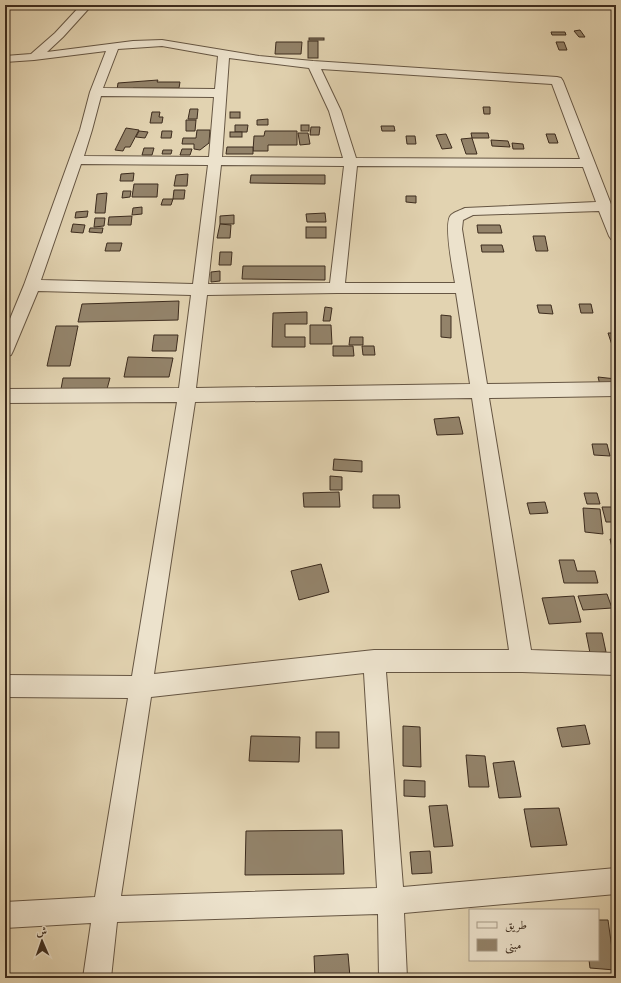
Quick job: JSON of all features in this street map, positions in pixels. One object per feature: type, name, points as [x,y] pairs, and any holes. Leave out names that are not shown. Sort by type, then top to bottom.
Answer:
[{"type":"street","points":[[34,57],[59,35],[87,5]]},
{"type":"street","points":[[5,59],[34,57],[140,44],[162,43],[313,65],[557,81],[616,236]]},
{"type":"street","points":[[5,351],[32,285],[75,160],[96,92],[113,48]]},
{"type":"street","points":[[97,978],[106,909],[187,395],[215,161],[224,53]]},
{"type":"street","points":[[313,65],[335,111],[351,162],[337,288]]},
{"type":"street","points":[[96,92],[220,94]]},
{"type":"street","points":[[75,160],[588,163]]},
{"type":"street","points":[[522,661],[463,288],[455,229],[456,218],[470,212],[605,206]]},
{"type":"street","points":[[32,285],[200,290],[463,288]]},
{"type":"street","points":[[5,396],[616,389]]},
{"type":"street","points":[[374,661],[391,901],[393,978]]},
{"type":"street","points":[[5,686],[141,688],[374,661],[522,661],[616,664]]},
{"type":"street","points":[[5,915],[106,909],[391,901],[616,880]]},
{"type":"building","points":[[580,30],[585,37],[579,37],[574,31]]},
{"type":"building","points":[[551,32],[565,32],[566,35],[552,35]]},
{"type":"building","points":[[309,38],[324,38],[324,40],[309,40]]},
{"type":"building","points":[[308,41],[318,41],[318,58],[308,58]]},
{"type":"building","points":[[276,42],[302,42],[301,54],[275,54]]},
{"type":"building","points":[[556,42],[564,42],[567,50],[559,50]]},
{"type":"building","points":[[158,80],[157,82],[180,82],[179,88],[133,88],[133,90],[117,90],[118,83]]},
{"type":"building","points":[[483,107],[490,107],[490,114],[484,114]]},
{"type":"building","points":[[190,109],[198,109],[197,119],[188,119]]},
{"type":"building","points":[[152,112],[160,112],[159,117],[163,117],[162,123],[150,123]]},
{"type":"building","points":[[230,112],[240,112],[240,118],[230,118]]},
{"type":"building","points":[[268,119],[268,125],[257,125],[257,120]]},
{"type":"building","points":[[186,120],[196,120],[195,131],[186,131]]},
{"type":"building","points":[[235,125],[248,125],[247,132],[235,132]]},
{"type":"building","points":[[301,125],[309,125],[309,131],[301,131]]},
{"type":"building","points":[[381,126],[394,126],[395,131],[382,131]]},
{"type":"building","points":[[311,127],[320,127],[319,135],[310,135]]},
{"type":"building","points":[[126,128],[139,130],[130,147],[125,147],[123,151],[115,150]]},
{"type":"building","points":[[197,130],[210,130],[209,143],[200,150],[194,149],[194,144],[182,144],[183,138],[196,138]]},
{"type":"building","points":[[139,131],[148,132],[145,138],[136,137]]},
{"type":"building","points":[[162,131],[172,131],[171,138],[161,138]]},
{"type":"building","points":[[265,131],[297,131],[297,145],[268,145],[268,151],[253,151],[254,136],[264,136]]},
{"type":"building","points":[[230,132],[242,132],[242,137],[230,137]]},
{"type":"building","points":[[298,133],[308,133],[310,144],[300,145]]},
{"type":"building","points":[[471,133],[488,133],[489,138],[472,138]]},
{"type":"building","points":[[446,134],[452,148],[442,149],[436,135]]},
{"type":"building","points":[[546,134],[555,134],[558,143],[549,143]]},
{"type":"building","points":[[406,136],[415,136],[416,144],[407,144]]},
{"type":"building","points":[[472,138],[477,154],[466,154],[461,139]]},
{"type":"building","points":[[491,140],[508,141],[510,147],[492,146]]},
{"type":"building","points":[[512,143],[523,144],[524,149],[513,149]]},
{"type":"building","points":[[227,147],[253,147],[253,154],[226,154]]},
{"type":"building","points":[[144,148],[154,148],[152,155],[142,155]]},
{"type":"building","points":[[182,149],[192,149],[190,155],[180,155]]},
{"type":"building","points":[[163,150],[172,150],[171,154],[162,154]]},
{"type":"building","points":[[134,173],[133,181],[120,181],[121,174]]},
{"type":"building","points":[[188,174],[187,186],[174,186],[176,175]]},
{"type":"building","points":[[251,175],[325,175],[325,184],[250,183]]},
{"type":"building","points":[[134,184],[158,184],[157,197],[132,197]]},
{"type":"building","points":[[174,190],[185,190],[184,199],[173,199]]},
{"type":"building","points":[[123,191],[131,191],[130,197],[122,198]]},
{"type":"building","points":[[107,193],[105,213],[95,213],[97,194]]},
{"type":"building","points":[[406,196],[416,196],[416,203],[406,202]]},
{"type":"building","points":[[163,199],[173,199],[171,205],[161,205]]},
{"type":"building","points":[[142,207],[142,214],[132,215],[133,208]]},
{"type":"building","points":[[88,211],[87,217],[75,218],[76,212]]},
{"type":"building","points":[[325,213],[326,222],[307,222],[306,214]]},
{"type":"building","points":[[234,215],[234,224],[220,224],[220,216]]},
{"type":"building","points":[[132,216],[131,225],[108,225],[109,217]]},
{"type":"building","points":[[95,218],[105,218],[104,226],[94,227]]},
{"type":"building","points":[[73,224],[85,225],[83,233],[71,232]]},
{"type":"building","points":[[220,224],[231,225],[230,238],[217,238]]},
{"type":"building","points":[[477,225],[500,225],[502,233],[478,233]]},
{"type":"building","points":[[306,227],[326,227],[326,238],[306,238]]},
{"type":"building","points":[[90,228],[103,228],[102,233],[89,232]]},
{"type":"building","points":[[533,236],[545,236],[548,251],[536,251]]},
{"type":"building","points":[[107,243],[122,243],[120,251],[105,251]]},
{"type":"building","points":[[481,245],[502,245],[504,252],[482,252]]},
{"type":"building","points":[[220,252],[232,252],[231,265],[219,265]]},
{"type":"building","points":[[243,266],[325,266],[325,280],[242,279]]},
{"type":"building","points":[[220,271],[220,281],[211,282],[211,272]]},
{"type":"building","points":[[179,301],[178,320],[78,322],[82,304]]},
{"type":"building","points":[[579,304],[591,304],[593,313],[581,313]]},
{"type":"building","points":[[537,305],[551,305],[553,314],[539,313]]},
{"type":"building","points":[[325,307],[332,308],[330,321],[323,321]]},
{"type":"building","points":[[307,312],[307,324],[285,324],[285,337],[305,337],[305,347],[272,347],[273,313]]},
{"type":"building","points":[[441,315],[451,316],[451,338],[441,337]]},
{"type":"building","points":[[310,325],[331,325],[332,344],[310,344]]},
{"type":"building","points":[[56,326],[78,326],[70,366],[47,366]]},
{"type":"building","points":[[608,333],[616,333],[616,345],[612,345]]},
{"type":"building","points":[[154,335],[178,335],[176,351],[152,351]]},
{"type":"building","points":[[350,337],[363,337],[363,345],[349,345]]},
{"type":"building","points":[[333,346],[353,346],[354,356],[333,356]]},
{"type":"building","points":[[362,346],[374,346],[375,355],[363,355]]},
{"type":"building","points":[[128,357],[173,358],[169,377],[124,377]]},
{"type":"building","points":[[598,377],[616,379],[616,386],[600,385]]},
{"type":"building","points":[[63,378],[110,378],[107,389],[61,389]]},
{"type":"building","points":[[459,417],[463,434],[437,435],[434,419]]},
{"type":"building","points":[[592,444],[607,444],[610,456],[594,455]]},
{"type":"building","points":[[334,459],[362,461],[362,472],[333,470]]},
{"type":"building","points":[[330,476],[342,477],[342,490],[330,490]]},
{"type":"building","points":[[339,492],[340,507],[304,507],[303,493]]},
{"type":"building","points":[[584,493],[597,493],[600,504],[587,504]]},
{"type":"building","points":[[373,495],[399,495],[400,508],[373,508]]},
{"type":"building","points":[[545,502],[548,513],[530,514],[527,503]]},
{"type":"building","points":[[602,507],[616,507],[616,522],[606,522]]},
{"type":"building","points":[[583,508],[600,509],[603,534],[585,532]]},
{"type":"building","points":[[610,539],[616,539],[616,556],[614,556]]},
{"type":"building","points":[[559,560],[574,560],[577,571],[595,571],[598,583],[564,583]]},
{"type":"building","points":[[321,564],[329,592],[299,600],[291,571]]},
{"type":"building","points":[[607,594],[612,608],[583,610],[578,596]]},
{"type":"building","points":[[574,596],[581,622],[549,624],[542,598]]},
{"type":"building","points":[[586,633],[602,633],[606,652],[590,653]]},
{"type":"building","points":[[585,725],[590,744],[562,747],[557,728]]},
{"type":"building","points":[[403,726],[420,727],[421,767],[403,766]]},
{"type":"building","points":[[316,732],[339,732],[339,748],[316,748]]},
{"type":"building","points":[[251,736],[300,737],[299,762],[249,761]]},
{"type":"building","points":[[466,755],[485,756],[489,787],[469,787]]},
{"type":"building","points":[[514,761],[521,797],[499,798],[493,763]]},
{"type":"building","points":[[404,780],[425,781],[425,797],[404,796]]},
{"type":"building","points":[[447,805],[453,846],[434,847],[429,806]]},
{"type":"building","points":[[559,808],[567,845],[531,847],[524,809]]},
{"type":"building","points":[[342,830],[344,874],[245,875],[246,831]]},
{"type":"building","points":[[430,851],[432,873],[412,874],[410,852]]},
{"type":"building","points":[[599,920],[608,920],[615,970],[590,968],[589,961],[599,961]]},
{"type":"building","points":[[348,954],[350,977],[315,978],[314,956]]}]
